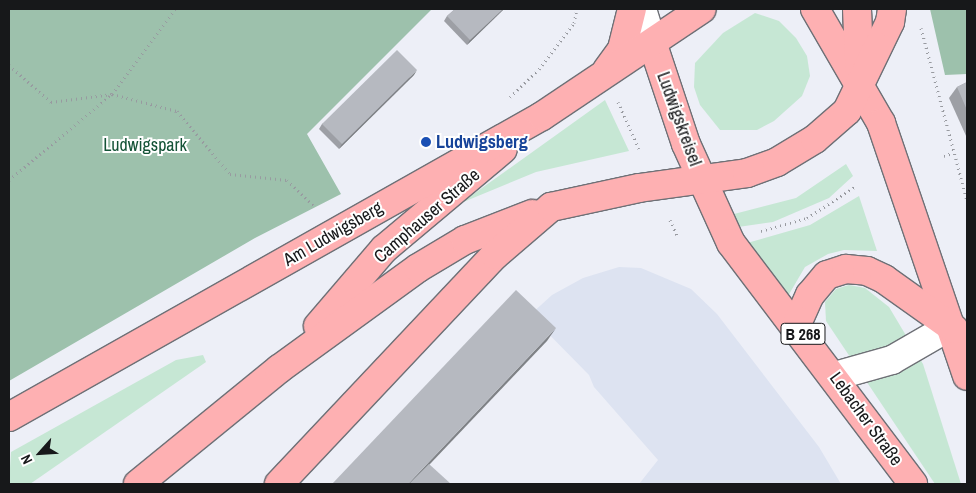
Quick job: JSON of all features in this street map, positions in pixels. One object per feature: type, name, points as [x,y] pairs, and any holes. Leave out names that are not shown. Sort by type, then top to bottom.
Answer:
[{"type":"main road","points":[[609,84],[622,50],[632,9]]},
{"type":"main road","points":[[653,44],[702,9]]},
{"type":"main road","points":[[815,9],[881,123],[959,334],[967,376]]},
{"type":"main road","points":[[858,9],[860,86]]},
{"type":"main road","name":"Ludwigskreisel","points":[[653,44],[701,180],[747,173],[777,162],[847,111],[890,22],[892,9]]},
{"type":"main road","name":"Am Ludwigsberg","points":[[9,418],[542,116],[609,84],[653,44]]},
{"type":"main road","name":"Camphauser Straße","points":[[279,369],[384,248],[542,116]]},
{"type":"main road","points":[[279,484],[495,255],[550,207],[701,180]]},
{"type":"main road","name":"Lebacher Straße","points":[[701,180],[731,243],[835,376],[914,484]]},
{"type":"main road","name":"Camphauser Straße","points":[[138,484],[279,369],[418,268],[465,240],[550,207]]},
{"type":"main road","points":[[796,326],[810,295],[827,275],[846,269],[867,271],[884,279],[959,334]]},
{"type":"street","points":[[642,9],[653,44]]},
{"type":"street","points":[[835,376],[892,360],[959,334]]},
{"type":"path","points":[[9,180],[112,94],[175,9]]},
{"type":"path","points":[[574,23],[577,9]]},
{"type":"path","points":[[918,18],[952,154],[967,201]]},
{"type":"path","points":[[9,65],[51,102],[112,94],[177,111],[230,174],[287,180],[322,214]]},
{"type":"path","points":[[609,84],[638,150]]},
{"type":"path","points":[[944,156],[952,154]]},
{"type":"path","points":[[751,233],[807,218],[856,186]]},
{"type":"path","points":[[670,220],[677,235]]},
{"type":"shaded area","points":[[619,267],[641,268],[691,289],[717,314],[819,447],[841,484],[639,484],[658,460],[594,387],[589,375],[530,315],[552,295],[583,278]]},
{"type":"green space","name":"Ludwigspark","points":[[9,9],[432,9],[307,134],[341,194],[255,238],[9,381]]},
{"type":"green space","points":[[930,9],[967,9],[967,74],[945,75]]},
{"type":"green space","points":[[755,13],[779,21],[796,38],[807,56],[810,76],[802,96],[774,121],[757,130],[720,130],[700,105],[694,87],[695,63],[723,33]]},
{"type":"green space","points":[[605,100],[629,151],[536,172],[461,203]]},
{"type":"green space","points":[[846,164],[853,176],[829,198],[773,222],[738,227],[734,214],[796,198]]},
{"type":"green space","points":[[859,196],[877,251],[844,250],[828,254],[805,267],[788,296],[747,243],[810,225]]},
{"type":"green space","points":[[849,285],[865,288],[889,307],[923,364],[961,484],[935,484],[826,321],[825,302],[836,289]]},
{"type":"green space","points":[[203,355],[206,362],[30,484],[9,484],[11,452],[176,360]]},
{"type":"building","points":[[455,9],[503,9],[470,40],[447,16]]},
{"type":"building","points":[[397,50],[417,70],[342,144],[322,124]]},
{"type":"building","points":[[967,82],[967,110],[957,87]]},
{"type":"building","points":[[516,290],[556,328],[408,484],[332,484]]},
{"type":"building","points":[[429,464],[451,484],[409,484]]},
{"type":"place","name":"Ludwigsberg","points":[[426,142]]}]
